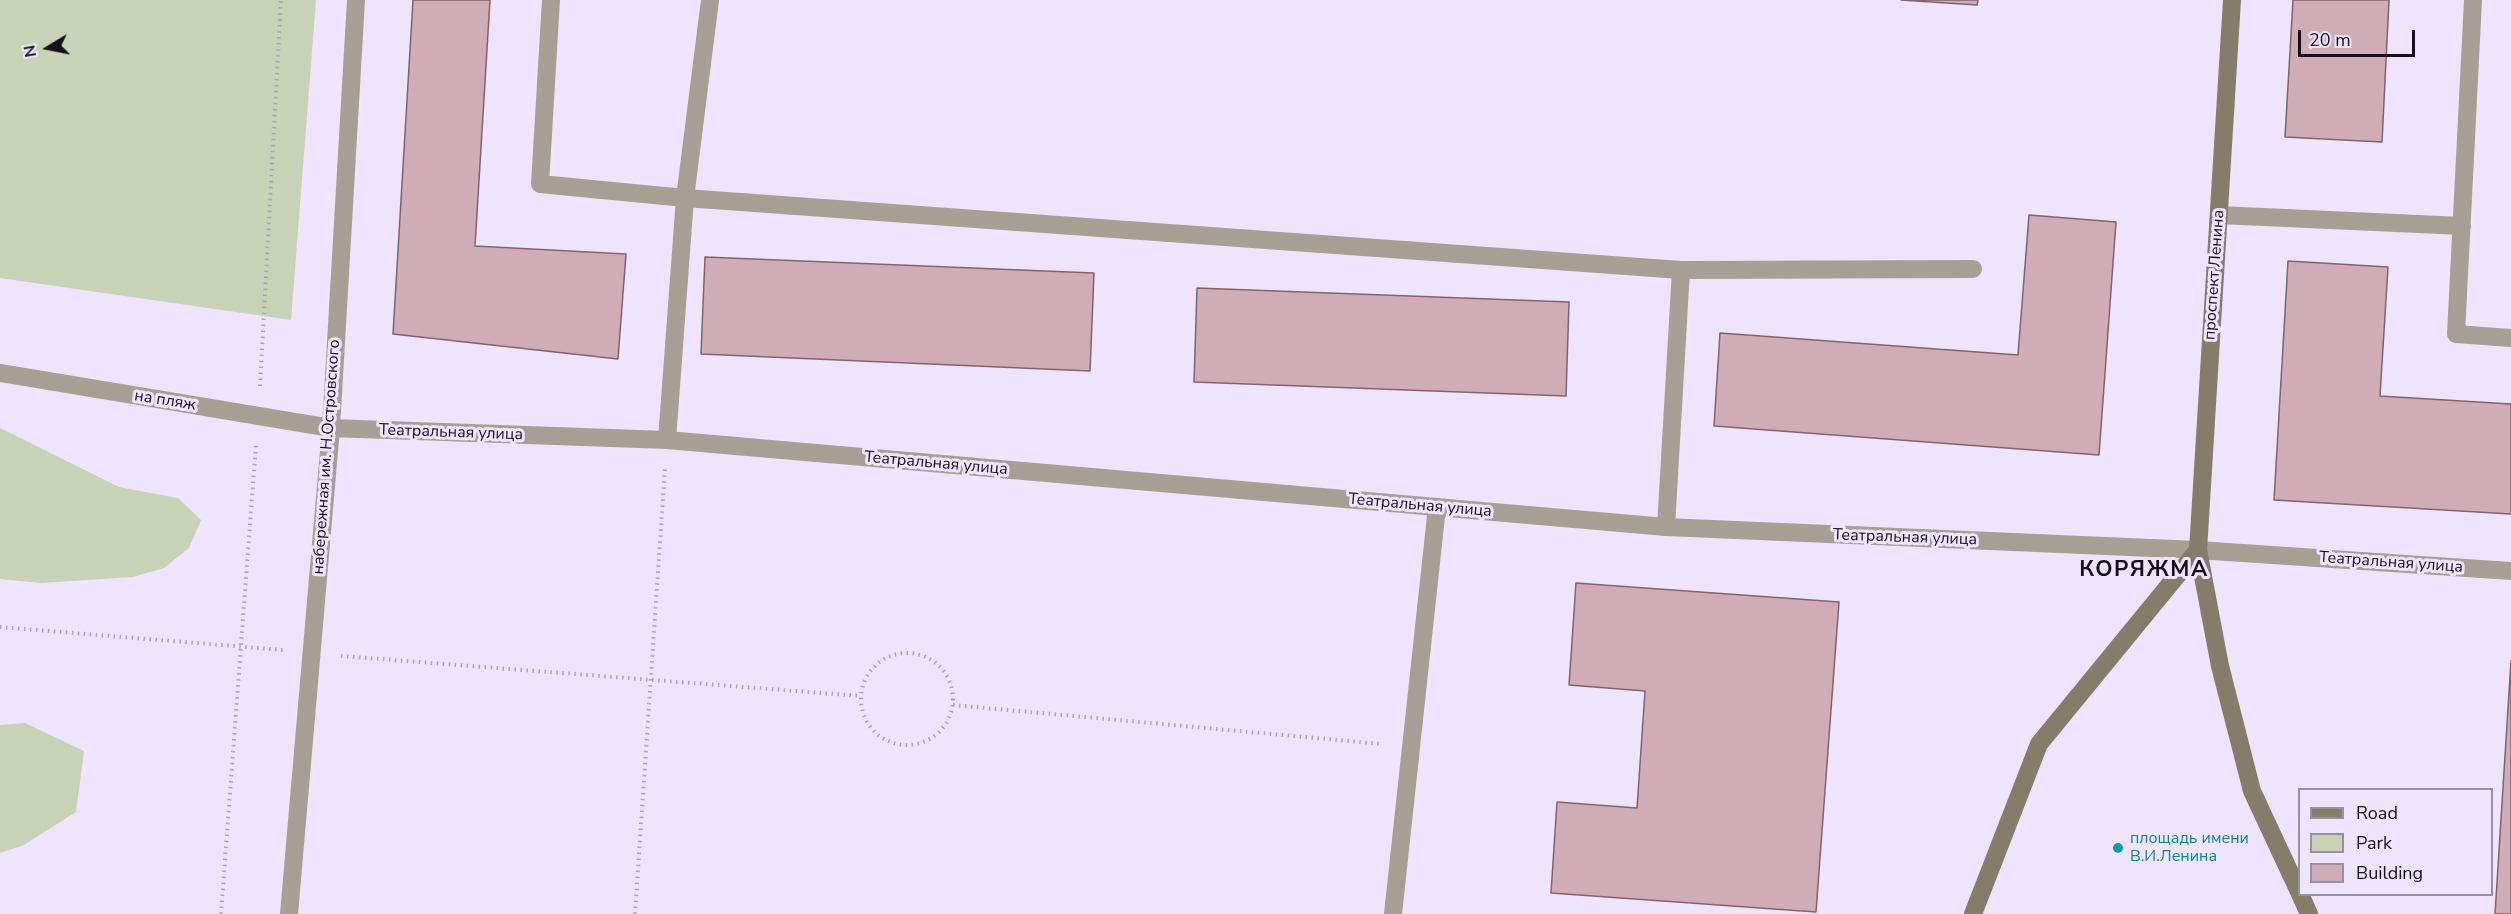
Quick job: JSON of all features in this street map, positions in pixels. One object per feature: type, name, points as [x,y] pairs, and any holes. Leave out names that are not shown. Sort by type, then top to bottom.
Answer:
[{"type":"street","name":"набережная им. Н.Островского","points":[[289,914],[331,428],[356,0]]},
{"type":"street","points":[[551,0],[540,184],[685,198],[1681,270],[1973,269]]},
{"type":"street","points":[[667,440],[685,198],[710,0]]},
{"type":"street","name":"проспект Ленина","points":[[2198,550],[2232,0]]},
{"type":"street","points":[[2472,0],[2456,334],[2511,338]]},
{"type":"street","points":[[2219,215],[2462,226]]},
{"type":"street","points":[[1666,527],[1681,270]]},
{"type":"street","name":"на пляж","points":[[0,374],[331,428]]},
{"type":"street","name":"Театральная улица","points":[[331,428],[667,440],[1666,527],[2198,550],[2511,571]]},
{"type":"street","points":[[1393,914],[1437,507]]},
{"type":"street","points":[[2198,550],[2220,666],[2252,791],[2298,890]]},
{"type":"street","points":[[1973,914],[2039,744],[2198,550]]},
{"type":"street","points":[[2301,896],[2309,914]]},
{"type":"path","points":[[221,914],[258,416],[281,0]]},
{"type":"path","points":[[635,914],[667,440]]},
{"type":"path","points":[[0,627],[861,696]]},
{"type":"path","points":[[907,652],[923,656],[947,675],[952,690],[952,705],[948,720],[939,732],[926,741],[911,745],[896,744],[881,737],[869,726],[863,712],[861,696],[865,679],[875,665],[890,656],[907,652]]},
{"type":"path","points":[[952,705],[1411,747]]},
{"type":"green space","points":[[0,0],[316,0],[291,320],[0,278]]},
{"type":"green space","points":[[0,428],[119,487],[178,498],[201,520],[189,548],[164,568],[133,577],[41,583],[0,579]]},
{"type":"green space","points":[[25,723],[84,751],[76,812],[24,845],[0,853],[0,725]]},
{"type":"building","points":[[413,0],[490,0],[475,246],[626,254],[618,359],[393,334]]},
{"type":"building","points":[[1901,0],[1978,0],[1977,5]]},
{"type":"building","points":[[2293,0],[2389,0],[2382,142],[2285,137]]},
{"type":"building","points":[[2029,215],[2116,222],[2099,455],[1714,426],[1720,333],[2018,355]]},
{"type":"building","points":[[705,257],[1094,273],[1090,371],[701,354]]},
{"type":"building","points":[[2288,261],[2388,267],[2380,396],[2511,404],[2511,514],[2274,500]]},
{"type":"building","points":[[1197,288],[1569,302],[1566,396],[1194,382]]},
{"type":"building","points":[[1576,583],[1839,602],[1816,912],[1551,893],[1557,802],[1637,808],[1645,691],[1569,685]]},
{"type":"building","points":[[2511,661],[2511,914],[2495,914]]},
{"type":"place","name":"площадь имени В.И.Ленина","points":[[2118,848]]},
{"type":"district","name":"КОРЯЖМА","points":[[2144,571]]}]
